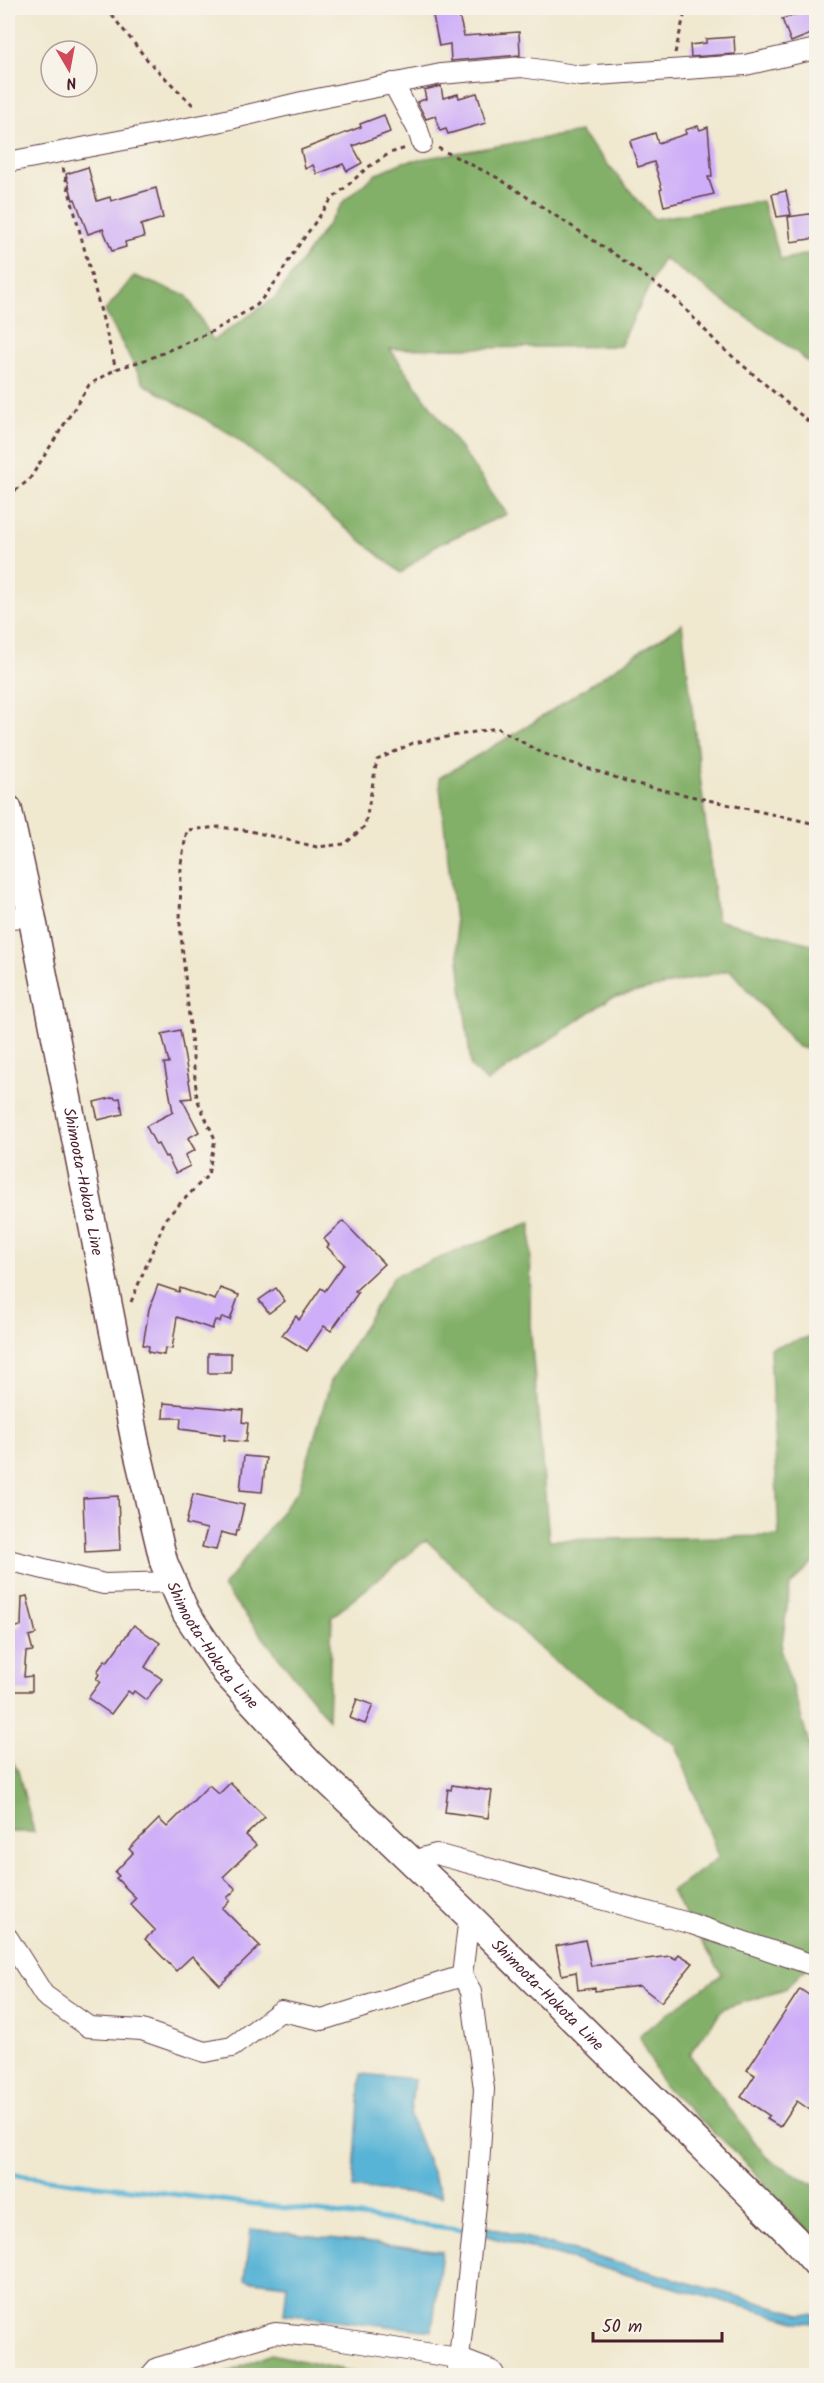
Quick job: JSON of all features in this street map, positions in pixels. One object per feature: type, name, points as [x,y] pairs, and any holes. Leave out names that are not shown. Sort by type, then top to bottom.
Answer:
[{"type":"main road","name":"Shimoota-Hokota Line","points":[[8,809],[20,918],[135,1441],[157,1538],[172,1582],[186,1613],[226,1673],[309,1763],[469,1917],[784,2228],[816,2263]]},
{"type":"street","points":[[8,162],[213,123],[441,74],[522,67],[580,76],[745,65],[816,49]]},
{"type":"street","points":[[393,83],[418,130],[422,143]]},
{"type":"street","points":[[8,1560],[104,1584],[172,1582]]},
{"type":"street","points":[[412,1861],[436,1854],[692,1924],[816,1966]]},
{"type":"street","points":[[457,2367],[477,2196],[484,2089],[471,1991],[462,1976],[469,1917]]},
{"type":"street","points":[[8,1938],[44,1995],[89,2027],[142,2030],[205,2052],[232,2048],[281,2011],[322,2020],[462,1976]]},
{"type":"street","points":[[150,2376],[157,2368],[275,2333],[323,2337],[457,2367],[492,2371],[495,2376]]},
{"type":"path","points":[[106,8],[149,62],[213,123]]},
{"type":"path","points":[[671,69],[686,8]]},
{"type":"path","points":[[8,496],[29,480],[89,385],[116,369],[151,358],[215,330],[257,305],[277,280],[331,200],[367,168],[390,153],[422,143],[447,151],[498,178],[627,263],[675,298],[718,344],[816,428]]},
{"type":"path","points":[[58,152],[116,369]]},
{"type":"path","points":[[130,1305],[166,1218],[208,1175],[215,1138],[197,1099],[180,924],[181,864],[187,830],[219,827],[250,831],[317,846],[345,844],[365,826],[376,760],[413,743],[497,728],[542,753],[632,783],[816,824]]},
{"type":"green space","points":[[580,132],[654,219],[762,201],[781,260],[816,252],[816,370],[799,354],[663,258],[620,346],[390,349],[507,514],[435,546],[401,573],[231,434],[144,384],[105,311],[134,276],[187,296],[213,340],[276,297],[345,200],[376,174],[403,162]]},
{"type":"green space","points":[[682,624],[717,920],[816,945],[816,1051],[798,1047],[730,970],[611,998],[487,1082],[471,1067],[439,778],[528,726]]},
{"type":"green space","points":[[531,1222],[530,1324],[549,1540],[779,1536],[770,1348],[816,1335],[816,1559],[790,1586],[781,1651],[816,1766],[816,1958],[784,1990],[724,2008],[689,2054],[766,2157],[816,2186],[816,2240],[737,2154],[662,2084],[639,2035],[722,1974],[671,1892],[719,1857],[676,1745],[553,1660],[426,1540],[332,1617],[328,1719],[223,1587],[299,1489],[331,1381],[394,1276]]},
{"type":"green space","points":[[8,1755],[18,1771],[34,1832],[8,1832]]},
{"type":"green space","points":[[271,2354],[367,2375],[222,2375]]},
{"type":"water","points":[[361,2074],[414,2079],[410,2117],[442,2197],[353,2188]]},
{"type":"water","points":[[488,2227],[801,2314],[816,2314],[816,2323],[799,2322],[486,2236]]},
{"type":"water","points":[[251,2229],[442,2251],[432,2331],[284,2314],[287,2285],[245,2280]]},
{"type":"building","points":[[450,8],[451,12],[458,11],[464,36],[519,32],[520,55],[451,61],[450,44],[439,46],[433,16],[433,11]]},
{"type":"building","points":[[811,10],[816,32],[791,42],[782,19]]},
{"type":"building","points":[[734,37],[735,54],[691,57],[690,45],[706,43],[706,39]]},
{"type":"building","points":[[441,86],[443,98],[458,94],[459,98],[477,93],[486,123],[448,134],[446,129],[440,131],[435,116],[426,119],[417,102],[426,99],[424,90]]},
{"type":"building","points":[[384,115],[390,132],[353,146],[362,163],[347,171],[343,164],[317,174],[313,165],[305,169],[301,150],[361,127],[360,124]]},
{"type":"building","points":[[698,126],[700,130],[708,127],[712,177],[708,177],[714,194],[664,206],[660,190],[662,189],[654,162],[638,167],[630,141],[655,133],[658,143],[686,134],[685,130]]},
{"type":"building","points":[[88,167],[97,201],[110,197],[111,201],[156,188],[163,218],[141,225],[144,237],[125,242],[126,247],[112,251],[103,229],[88,234],[75,199],[73,200],[66,174]]},
{"type":"building","points":[[786,191],[791,215],[777,217],[772,194]]},
{"type":"building","points":[[816,213],[816,238],[791,242],[788,217]]},
{"type":"building","points":[[180,1030],[192,1098],[182,1099],[199,1132],[188,1138],[195,1150],[185,1155],[190,1166],[176,1173],[146,1126],[173,1112],[164,1063],[169,1063],[162,1034]]},
{"type":"building","points":[[114,1097],[115,1099],[120,1098],[123,1114],[98,1120],[94,1102]]},
{"type":"building","points":[[343,1221],[384,1264],[355,1291],[358,1293],[331,1331],[324,1326],[307,1351],[282,1335],[296,1316],[299,1320],[321,1288],[325,1291],[344,1264],[327,1247],[329,1245],[324,1239]]},
{"type":"building","points":[[158,1285],[179,1292],[180,1288],[215,1300],[220,1288],[239,1295],[230,1320],[222,1317],[220,1322],[215,1320],[212,1329],[177,1317],[172,1349],[165,1348],[164,1355],[148,1352],[149,1346],[143,1345],[149,1309]]},
{"type":"building","points":[[276,1288],[285,1301],[269,1313],[259,1300]]},
{"type":"building","points":[[208,1353],[231,1353],[231,1373],[208,1373]]},
{"type":"building","points":[[164,1403],[243,1410],[242,1422],[248,1423],[246,1442],[224,1440],[225,1435],[180,1429],[181,1418],[163,1418]]},
{"type":"building","points":[[244,1456],[266,1458],[262,1492],[240,1490]]},
{"type":"building","points":[[193,1494],[244,1505],[235,1536],[221,1532],[216,1550],[202,1547],[207,1529],[186,1524]]},
{"type":"building","points":[[118,1496],[120,1550],[85,1552],[83,1498]]},
{"type":"building","points":[[27,1596],[36,1634],[29,1636],[33,1651],[26,1652],[24,1677],[32,1676],[32,1691],[14,1691],[14,1687],[8,1688],[8,1629],[21,1626],[22,1597]]},
{"type":"building","points":[[134,1625],[160,1643],[145,1667],[162,1679],[146,1700],[134,1691],[132,1694],[128,1691],[111,1714],[88,1698],[100,1682],[96,1679],[99,1674],[97,1672]]},
{"type":"building","points":[[357,1699],[373,1705],[365,1724],[350,1718]]},
{"type":"building","points":[[230,1783],[265,1817],[246,1835],[256,1845],[223,1877],[236,1889],[227,1898],[230,1901],[222,1908],[260,1946],[220,1985],[192,1956],[176,1971],[145,1939],[155,1930],[130,1904],[136,1898],[116,1878],[119,1876],[115,1872],[133,1853],[129,1849],[159,1819],[167,1827],[209,1785],[219,1794]]},
{"type":"building","points":[[452,1785],[492,1791],[488,1818],[445,1812],[448,1789],[451,1790]]},
{"type":"building","points":[[585,1940],[591,1966],[670,1956],[676,1959],[679,1954],[693,1963],[661,2002],[640,1986],[595,1991],[595,1988],[578,1990],[576,1972],[562,1975],[556,1946]]},
{"type":"building","points":[[800,1989],[816,2000],[816,2114],[797,2101],[780,2127],[767,2119],[770,2116],[741,2097],[755,2075],[747,2070]]},
{"type":"waterway","points":[[8,2174],[491,2233]]}]
